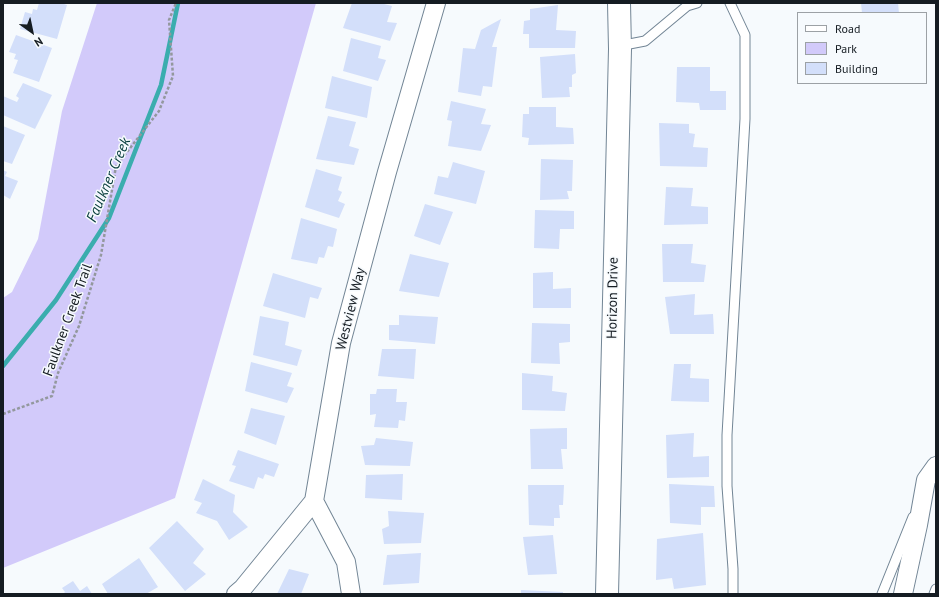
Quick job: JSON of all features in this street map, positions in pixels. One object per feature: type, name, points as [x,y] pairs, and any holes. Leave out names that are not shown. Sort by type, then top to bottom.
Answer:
[{"type":"street","name":"Westview Way","points":[[236,594],[243,588],[314,500],[341,343],[387,172],[436,3]]},
{"type":"street","name":"Horizon Drive","points":[[606,594],[619,3]]},
{"type":"street","points":[[903,594],[926,480],[936,466]]},
{"type":"street","points":[[314,500],[346,562],[351,594]]},
{"type":"lane","points":[[619,46],[645,41],[687,6],[697,3]]},
{"type":"lane","points":[[730,3],[745,35],[744,119],[727,435],[727,486],[733,569],[733,594]]},
{"type":"lane","points":[[882,594],[894,560],[924,490]]},
{"type":"lane","points":[[934,594],[936,589]]},
{"type":"path","name":"Faulkner Creek Trail","points":[[3,414],[52,396],[58,373],[79,326],[101,255],[116,166],[159,111],[173,76],[169,20],[176,3]]},
{"type":"green space","points":[[97,3],[316,3],[175,498],[3,568],[3,298],[12,292],[38,239],[62,111]]},
{"type":"building","points":[[39,3],[61,3],[67,5],[57,39],[20,29],[25,12],[32,14],[33,9],[37,10]]},
{"type":"building","points":[[352,3],[380,3],[392,6],[387,22],[397,23],[390,41],[343,28]]},
{"type":"building","points":[[861,3],[898,3],[899,12],[862,12]]},
{"type":"building","points":[[558,5],[556,30],[576,31],[575,48],[529,48],[529,34],[523,34],[524,21],[530,20],[530,9]]},
{"type":"building","points":[[501,19],[492,47],[497,47],[492,87],[483,86],[481,96],[458,92],[463,48],[475,49],[481,30]]},
{"type":"building","points":[[16,35],[52,48],[39,82],[13,73],[18,60],[14,59],[16,54],[9,52]]},
{"type":"building","points":[[351,38],[381,46],[378,58],[386,60],[378,81],[343,71]]},
{"type":"building","points":[[575,54],[576,73],[572,75],[572,87],[569,87],[570,97],[542,98],[540,57]]},
{"type":"building","points":[[677,67],[710,67],[710,91],[726,91],[726,110],[700,110],[699,103],[676,102]]},
{"type":"building","points":[[332,76],[372,87],[367,118],[325,108]]},
{"type":"building","points":[[23,83],[52,95],[35,129],[3,115],[3,96],[17,102],[19,98],[16,96]]},
{"type":"building","points":[[451,101],[486,109],[481,124],[491,125],[481,151],[448,146],[452,121],[447,120]]},
{"type":"building","points":[[529,107],[556,107],[556,127],[573,128],[574,144],[528,145],[529,138],[522,137],[523,114],[529,114]]},
{"type":"building","points":[[328,116],[356,122],[349,146],[359,149],[354,165],[316,159]]},
{"type":"building","points":[[659,123],[689,124],[689,133],[695,134],[693,147],[708,148],[707,167],[660,166]]},
{"type":"building","points":[[3,126],[25,135],[12,164],[3,161]]},
{"type":"building","points":[[541,159],[573,160],[572,191],[567,191],[569,199],[540,200]]},
{"type":"building","points":[[453,162],[485,171],[476,204],[434,194],[438,176],[448,178]]},
{"type":"building","points":[[316,169],[342,177],[338,190],[342,192],[338,201],[345,204],[339,218],[305,207]]},
{"type":"building","points":[[3,170],[7,172],[5,176],[18,181],[10,199],[3,195]]},
{"type":"building","points":[[666,187],[693,188],[691,206],[708,207],[708,224],[664,225]]},
{"type":"building","points":[[425,204],[453,212],[440,245],[414,236]]},
{"type":"building","points":[[535,210],[574,211],[574,229],[560,229],[559,249],[534,248]]},
{"type":"building","points":[[301,218],[337,229],[333,247],[328,246],[324,258],[319,257],[317,264],[291,259]]},
{"type":"building","points":[[662,244],[693,244],[691,263],[706,265],[704,282],[663,282]]},
{"type":"building","points":[[410,254],[449,263],[439,297],[399,291]]},
{"type":"building","points":[[553,272],[553,289],[571,288],[571,308],[533,308],[533,273]]},
{"type":"building","points":[[273,273],[322,288],[318,299],[310,297],[305,318],[263,306]]},
{"type":"building","points":[[695,294],[694,315],[713,314],[714,334],[670,334],[665,297]]},
{"type":"building","points":[[399,315],[438,317],[435,344],[389,340],[389,325],[399,325]]},
{"type":"building","points":[[260,316],[289,322],[285,345],[302,350],[297,366],[253,355]]},
{"type":"building","points":[[532,323],[570,324],[570,342],[559,343],[560,364],[531,363]]},
{"type":"building","points":[[382,349],[416,349],[414,379],[378,376]]},
{"type":"building","points":[[251,362],[292,373],[287,386],[294,388],[287,403],[245,391]]},
{"type":"building","points":[[674,364],[691,364],[690,378],[709,379],[709,402],[671,401]]},
{"type":"building","points":[[522,373],[553,376],[552,391],[567,393],[565,411],[522,410]]},
{"type":"building","points":[[377,389],[397,389],[396,402],[407,402],[405,421],[399,420],[398,428],[374,427],[376,414],[370,415],[370,394],[376,394]]},
{"type":"building","points":[[251,408],[285,416],[276,445],[244,433]]},
{"type":"building","points":[[567,428],[567,449],[561,449],[563,469],[531,469],[530,429]]},
{"type":"building","points":[[694,433],[693,457],[709,456],[709,477],[667,478],[666,435]]},
{"type":"building","points":[[376,438],[413,442],[410,466],[365,465],[361,446],[374,445]]},
{"type":"building","points":[[238,450],[279,464],[274,477],[265,474],[263,479],[258,477],[254,489],[229,481],[236,466],[232,465]]},
{"type":"building","points":[[403,474],[402,500],[365,498],[366,475]]},
{"type":"building","points":[[203,479],[235,495],[233,512],[248,527],[229,540],[217,521],[196,513],[202,503],[194,500]]},
{"type":"building","points":[[669,484],[714,486],[715,507],[701,507],[701,525],[670,523]]},
{"type":"building","points":[[528,485],[564,485],[563,505],[559,505],[560,518],[554,518],[554,526],[529,525]]},
{"type":"building","points":[[388,511],[424,513],[421,543],[384,544],[382,529],[389,526]]},
{"type":"building","points":[[177,521],[204,549],[193,563],[206,574],[185,591],[149,548]]},
{"type":"building","points":[[703,533],[706,585],[674,589],[672,578],[656,580],[657,539]]},
{"type":"building","points":[[553,535],[557,574],[528,575],[523,537]]},
{"type":"building","points":[[421,553],[419,583],[383,585],[387,555]]},
{"type":"building","points":[[139,558],[158,587],[146,594],[108,594],[102,584]]},
{"type":"building","points":[[289,569],[309,574],[301,594],[277,594]]},
{"type":"building","points":[[73,581],[80,591],[87,586],[92,594],[63,594],[65,592],[62,588]]},
{"type":"building","points":[[521,590],[563,592],[563,594],[521,594]]},
{"type":"waterway","name":"Faulkner Creek","points":[[3,366],[56,300],[109,218],[161,85],[178,3]]}]
